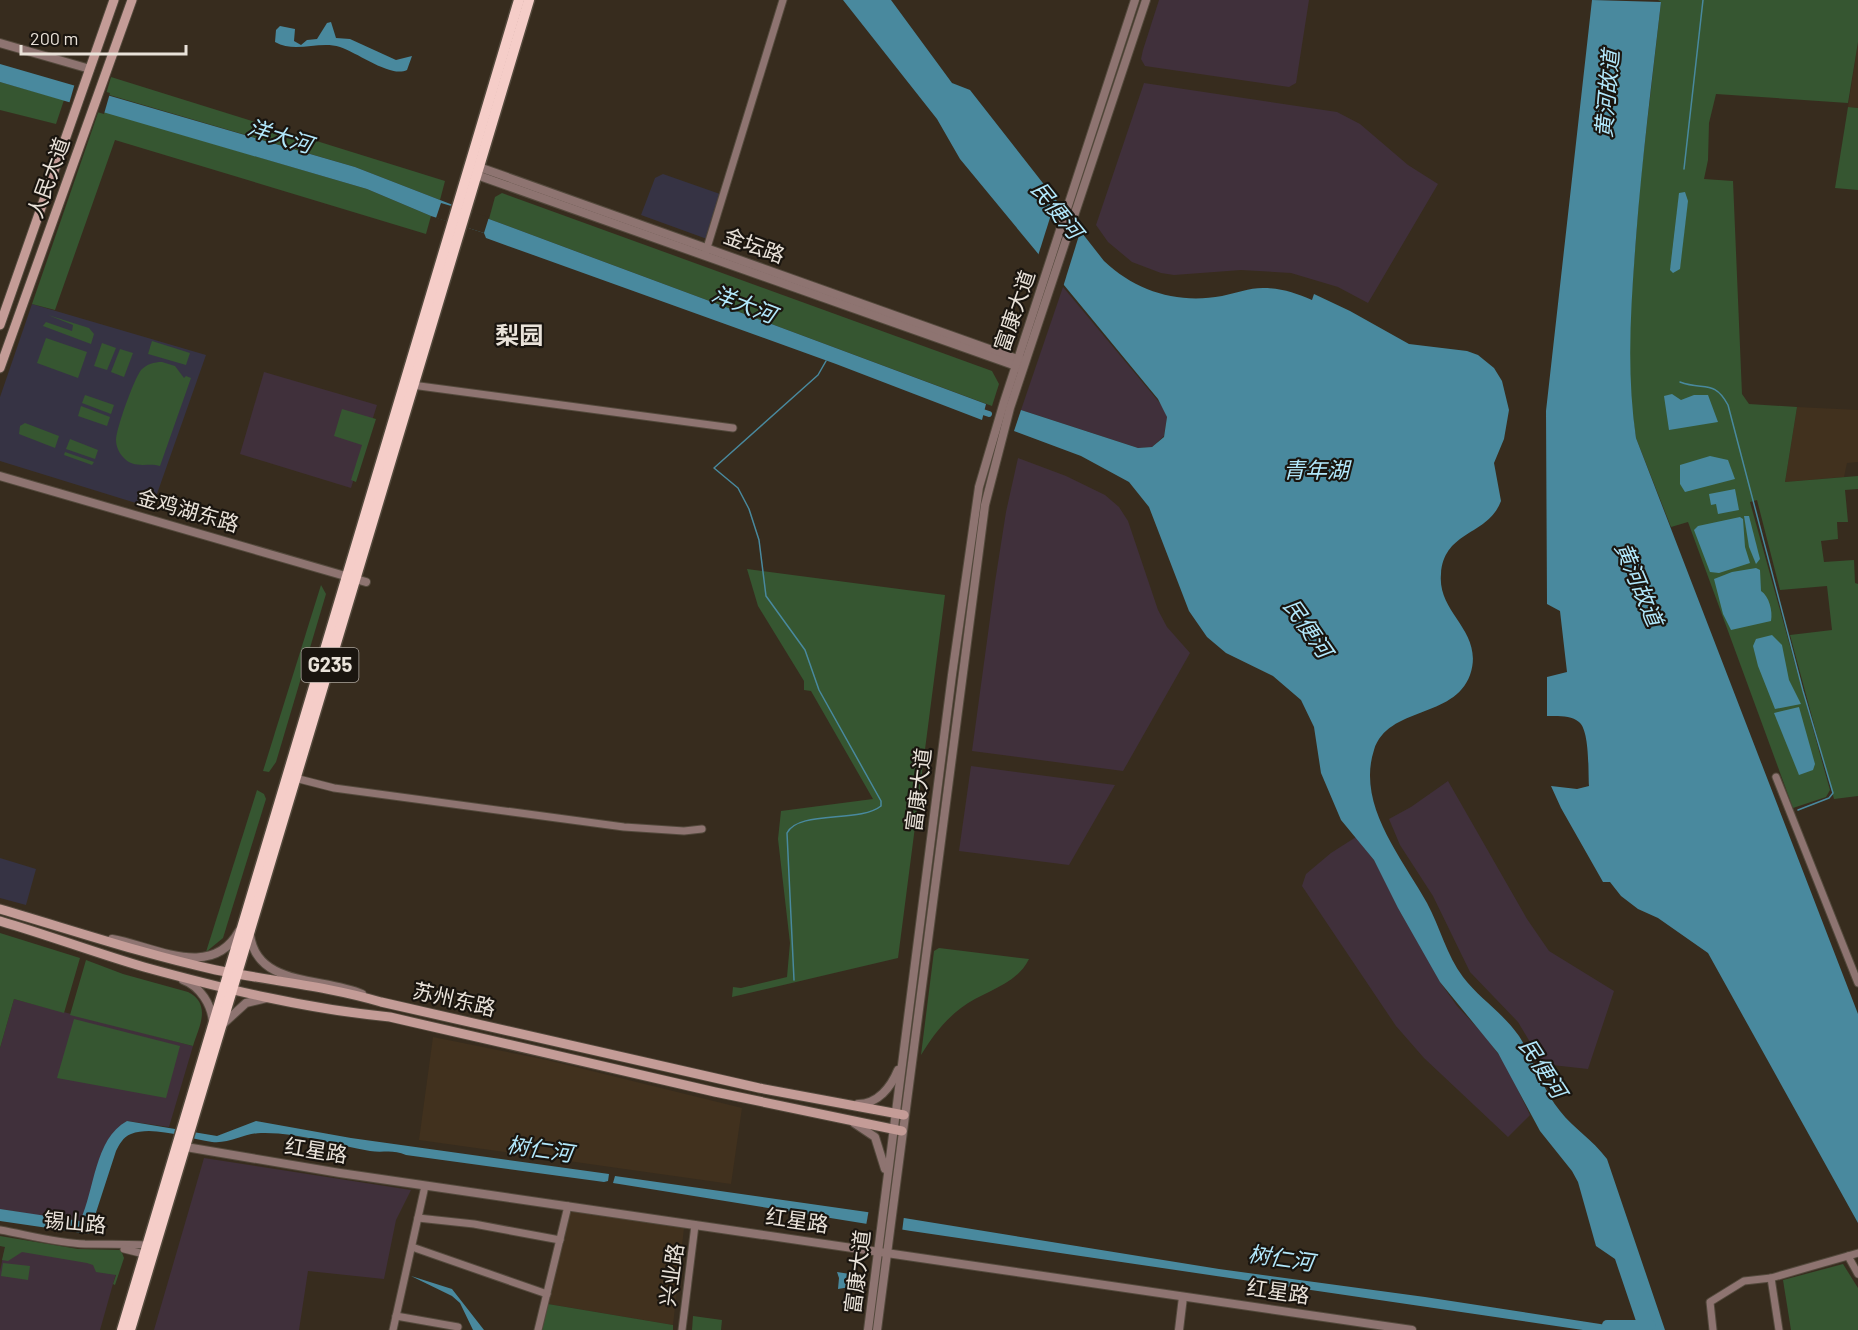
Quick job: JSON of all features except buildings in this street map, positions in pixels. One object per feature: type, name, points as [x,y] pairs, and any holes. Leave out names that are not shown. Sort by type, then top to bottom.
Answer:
[{"type":"highway","name":"G235","points":[[474,169],[519,0]]},
{"type":"highway","name":"G235","points":[[245,930],[357,579],[409,385],[474,169],[529,0]]},
{"type":"highway","name":"G235","points":[[130,1330],[180,1147],[245,930],[357,579]]},
{"type":"highway","name":"G235","points":[[122,1330],[145,1250],[180,1147]]},
{"type":"main road","name":"人民大道","points":[[0,325],[114,0]]},
{"type":"main road","name":"人民大道","points":[[0,368],[132,0]]},
{"type":"main road","name":"苏州东路","points":[[0,909],[87,936],[191,964],[343,991],[381,1002],[759,1088],[899,1114]]},
{"type":"main road","name":"苏州东路","points":[[0,921],[82,947],[228,988],[347,1013],[390,1017],[715,1092],[897,1130]]},
{"type":"street","points":[[706,252],[783,0]]},
{"type":"street","name":"富康大道","points":[[1034,326],[1050,263],[1136,0]]},
{"type":"street","name":"富康大道","points":[[868,1330],[882,1252],[937,788],[979,487],[1034,326],[1073,225],[1146,0]]},
{"type":"street","points":[[0,43],[90,69]]},
{"type":"street","name":"金坛路","points":[[474,169],[1021,364]]},
{"type":"street","name":"富康大道","points":[[905,1060],[947,790],[985,505],[1021,364]]},
{"type":"street","points":[[409,385],[733,428]]},
{"type":"street","name":"金鸡湖东路","points":[[0,476],[357,579]]},
{"type":"street","points":[[944,738],[954,740]]},
{"type":"street","points":[[1776,777],[1858,983]]},
{"type":"street","points":[[295,778],[334,788],[624,827],[684,831],[702,829]]},
{"type":"street","points":[[937,788],[947,790]]},
{"type":"street","points":[[87,936],[124,941],[178,956],[200,959],[227,946],[245,930],[253,951],[268,969],[280,975],[336,984],[381,1002]]},
{"type":"street","points":[[82,947],[127,964],[189,982],[208,1004],[217,1026],[246,1003],[271,998]]},
{"type":"street","points":[[188,978],[191,964]]},
{"type":"street","points":[[843,1104],[866,1104],[879,1097],[890,1086],[905,1060]]},
{"type":"street","points":[[840,1117],[863,1127],[875,1137],[884,1161],[887,1182]]},
{"type":"street","name":"富康大道","points":[[877,1330],[887,1182],[897,1130]]},
{"type":"street","name":"红星路","points":[[180,1147],[425,1186],[882,1252],[1381,1328],[1412,1330]]},
{"type":"street","points":[[393,1330],[425,1186]]},
{"type":"street","points":[[538,1330],[568,1206]]},
{"type":"street","points":[[418,1218],[560,1240]]},
{"type":"street","name":"兴业路","points":[[681,1330],[695,1225]]},
{"type":"street","name":"锡山路","points":[[0,1232],[145,1250]]},
{"type":"street","points":[[412,1247],[547,1294]]},
{"type":"street","points":[[1713,1330],[1710,1302],[1744,1281],[1771,1278],[1858,1253]]},
{"type":"street","points":[[1848,1256],[1858,1274]]},
{"type":"street","points":[[1771,1278],[1779,1330]]},
{"type":"street","points":[[1179,1330],[1183,1297]]},
{"type":"street","points":[[396,1316],[458,1327]]},
{"type":"shaded area","points":[[1159,0],[1309,0],[1296,83],[1289,87],[1145,66],[1141,59]]},
{"type":"shaded area","points":[[1858,42],[1858,108],[1848,107]]},
{"type":"shaded area","points":[[1144,83],[1337,112],[1360,124],[1408,165],[1438,184],[1368,303],[1338,287],[1291,273],[1241,270],[1174,275],[1161,273],[1132,262],[1108,242],[1096,225]]},
{"type":"shaded area","points":[[663,174],[720,194],[707,239],[641,215],[655,178]]},
{"type":"shaded area","points":[[1063,287],[1164,408],[1167,417],[1164,436],[1152,447],[1138,448],[1021,410]]},
{"type":"shaded area","points":[[32,304],[206,355],[152,508],[0,461],[0,397]]},
{"type":"shaded area","points":[[264,372],[377,405],[351,488],[240,454]]},
{"type":"shaded area","points":[[1797,407],[1858,410],[1858,462],[1847,463],[1844,477],[1785,482]]},
{"type":"shaded area","points":[[1018,458],[1066,476],[1105,495],[1119,507],[1128,521],[1158,610],[1167,627],[1190,653],[1123,771],[972,751],[995,582],[1006,512]]},
{"type":"shaded area","points":[[971,766],[1115,785],[1069,865],[959,851]]},
{"type":"shaded area","points":[[1448,781],[1527,919],[1549,951],[1614,991],[1588,1069],[1543,1064],[1518,1022],[1470,972],[1433,896],[1400,845],[1389,819],[1411,807]]},
{"type":"shaded area","points":[[1356,837],[1374,860],[1440,982],[1506,1065],[1530,1115],[1508,1137],[1424,1058],[1396,1026],[1302,886],[1306,874],[1331,853]]},
{"type":"shaded area","points":[[0,858],[36,869],[26,905],[0,898]]},
{"type":"shaded area","points":[[14,999],[193,1046],[169,1127],[127,1121],[80,1221],[77,1222],[0,1209],[0,1048]]},
{"type":"shaded area","points":[[433,1037],[547,1060],[742,1108],[731,1184],[419,1140]]},
{"type":"shaded area","points":[[204,1158],[411,1190],[396,1220],[384,1279],[308,1271],[299,1330],[154,1330]]},
{"type":"shaded area","points":[[570,1210],[684,1228],[673,1325],[548,1304]]},
{"type":"shaded area","points":[[5,1247],[118,1266],[100,1330],[0,1330],[0,1271]]},
{"type":"green space","points":[[1658,0],[1858,0],[1858,42],[1848,103],[1716,94],[1709,123],[1708,160],[1704,179],[1733,181],[1742,394],[1749,404],[1797,407],[1785,482],[1858,476],[1858,489],[1845,490],[1848,522],[1837,522],[1838,539],[1821,541],[1824,562],[1854,560],[1855,583],[1858,584],[1858,796],[1834,799],[1790,635],[1832,630],[1827,586],[1780,590],[1757,500],[1750,502],[1830,790],[1826,797],[1793,808],[1688,522],[1671,527],[1636,438],[1630,396],[1629,328],[1640,184],[1661,2]]},
{"type":"green space","points":[[111,77],[445,181],[440,200],[355,167],[106,94]]},
{"type":"green space","points":[[0,82],[64,100],[56,124],[0,110]]},
{"type":"green space","points":[[1848,107],[1858,108],[1858,190],[1835,188]]},
{"type":"green space","points":[[99,110],[367,189],[431,216],[426,234],[115,140],[55,310],[32,304]]},
{"type":"green space","points":[[502,193],[992,371],[999,384],[992,406],[489,219],[495,197]]},
{"type":"green space","points":[[48,315],[89,328],[94,334],[91,344],[43,326],[39,331],[46,322],[72,331],[73,325]]},
{"type":"green space","points":[[46,338],[87,352],[78,378],[37,363]]},
{"type":"green space","points":[[152,341],[190,353],[186,365],[148,354]]},
{"type":"green space","points":[[102,343],[116,348],[107,370],[94,366]]},
{"type":"green space","points":[[120,349],[133,353],[124,377],[111,372]]},
{"type":"green space","points":[[156,362],[175,366],[184,378],[186,376],[191,378],[160,466],[137,465],[127,461],[120,454],[116,440],[119,426],[130,393],[141,370]]},
{"type":"green space","points":[[85,395],[114,405],[111,414],[82,403]]},
{"type":"green space","points":[[81,406],[110,417],[107,426],[78,416]]},
{"type":"green space","points":[[342,409],[376,419],[356,482],[351,480],[362,445],[334,436]]},
{"type":"green space","points":[[25,423],[59,436],[55,448],[19,434],[20,426]]},
{"type":"green space","points":[[70,439],[98,450],[95,459],[66,449]]},
{"type":"green space","points":[[65,452],[94,462],[92,465],[64,455]]},
{"type":"green space","points":[[747,569],[945,595],[898,958],[732,997],[733,987],[741,988],[787,977],[790,943],[778,839],[781,811],[873,799],[811,691],[804,690],[804,681],[758,606]]},
{"type":"green space","points":[[321,585],[326,594],[276,762],[269,772],[263,771]]},
{"type":"green space","points":[[257,790],[264,794],[266,799],[223,938],[206,952]]},
{"type":"green space","points":[[0,933],[80,958],[64,1013],[14,999],[0,1048]]},
{"type":"green space","points":[[939,948],[1029,959],[1016,976],[1008,982],[970,1002],[955,1013],[921,1055],[934,951]]},
{"type":"green space","points":[[86,960],[123,974],[188,992],[195,997],[200,1003],[202,1016],[193,1046],[70,1015]]},
{"type":"green space","points":[[74,1019],[180,1046],[166,1098],[57,1078]]},
{"type":"green space","points":[[0,1236],[78,1249],[121,1250],[124,1258],[115,1285],[113,1284],[116,1275],[96,1272],[93,1265],[87,1263],[22,1252],[8,1261],[2,1260],[5,1247],[0,1246]]},
{"type":"green space","points":[[3,1263],[30,1266],[28,1280],[1,1276]]},
{"type":"green space","points":[[1843,1264],[1858,1288],[1858,1330],[1791,1330],[1783,1280]]},
{"type":"green space","points":[[548,1304],[673,1325],[673,1330],[542,1330]]},
{"type":"green space","points":[[693,1316],[722,1320],[721,1330],[692,1330]]},
{"type":"water","name":"青年湖","points":[[843,0],[891,0],[952,83],[970,90],[1104,261],[1130,281],[1174,297],[1206,298],[1263,288],[1288,291],[1312,300],[1314,294],[1409,344],[1467,351],[1478,355],[1494,368],[1502,381],[1509,410],[1504,439],[1494,463],[1501,501],[1487,521],[1450,549],[1444,560],[1441,574],[1446,600],[1471,646],[1473,660],[1470,675],[1462,689],[1450,699],[1406,719],[1381,736],[1374,750],[1370,771],[1371,791],[1385,831],[1427,903],[1457,969],[1469,985],[1506,1020],[1519,1036],[1548,1093],[1560,1111],[1607,1159],[1665,1330],[1639,1330],[1615,1259],[1596,1246],[1578,1182],[1572,1171],[1540,1131],[1498,1053],[1440,982],[1374,860],[1341,820],[1321,773],[1314,727],[1301,700],[1273,676],[1226,653],[1207,637],[1189,611],[1149,507],[1129,482],[1081,456],[1014,431],[1021,410],[1138,448],[1152,447],[1164,437],[1167,417],[1158,399],[960,159],[937,119]]},
{"type":"water","name":"黄河故道","points":[[1592,0],[1661,2],[1641,179],[1632,288],[1630,363],[1636,438],[1858,1014],[1858,1223],[1708,953],[1658,918],[1638,909],[1621,896],[1610,882],[1603,882],[1551,786],[1577,789],[1589,786],[1587,743],[1583,727],[1572,718],[1547,716],[1547,677],[1567,672],[1560,611],[1547,604],[1546,411]]},
{"type":"water","points":[[331,22],[336,38],[350,39],[396,60],[412,56],[407,70],[400,72],[384,68],[348,50],[332,45],[291,47],[275,42],[276,30],[280,26],[295,29],[294,41],[301,45],[307,40],[317,39],[327,23]]},
{"type":"water","points":[[0,64],[355,167],[986,404],[982,420],[836,364],[486,238],[484,233],[431,216],[367,189],[0,82]]},
{"type":"water","points":[[1685,192],[1688,201],[1680,269],[1673,273],[1670,270],[1679,193]]},
{"type":"water","points":[[1672,394],[1681,400],[1694,395],[1708,395],[1718,422],[1669,430],[1664,396]]},
{"type":"water","points":[[1710,456],[1728,460],[1735,479],[1685,492],[1680,484],[1680,465]]},
{"type":"water","points":[[1735,489],[1739,510],[1718,514],[1716,504],[1711,505],[1709,494]]},
{"type":"water","points":[[1744,516],[1749,516],[1760,559],[1756,564],[1749,547]]},
{"type":"water","points":[[1740,517],[1743,519],[1745,547],[1750,563],[1719,573],[1710,572],[1694,530],[1698,526]]},
{"type":"water","points":[[1756,568],[1760,570],[1761,591],[1770,604],[1771,621],[1731,630],[1723,614],[1714,579],[1732,572]]},
{"type":"water","points":[[1772,635],[1782,645],[1789,680],[1801,704],[1775,709],[1758,666],[1753,646],[1756,639]]},
{"type":"water","points":[[1799,707],[1815,764],[1813,770],[1799,775],[1774,713]]},
{"type":"water","points":[[127,1121],[217,1136],[256,1121],[351,1138],[609,1174],[608,1181],[604,1182],[397,1152],[370,1151],[275,1133],[255,1133],[231,1140],[212,1142],[150,1131],[131,1134],[122,1141],[116,1151],[89,1234],[0,1221],[0,1209],[80,1221],[102,1152],[116,1129]]},
{"type":"water","points":[[615,1176],[867,1212],[1219,1269],[1425,1297],[1639,1330],[1583,1330],[911,1231],[613,1183]]},
{"type":"water","points":[[837,1272],[850,1274],[852,1283],[850,1287],[838,1289]]},
{"type":"water","points":[[411,1276],[452,1289],[484,1330],[473,1330],[460,1303],[452,1296]]},
{"type":"pier","points":[[75,83],[110,93],[104,114],[69,104]]},
{"type":"pier","points":[[1055,202],[1081,229],[1063,287],[1037,259]]},
{"type":"pier","points":[[441,203],[489,217],[484,233],[436,218]]},
{"type":"pier","points":[[869,1209],[904,1216],[902,1232],[866,1226]]},
{"type":"waterway","points":[[1684,169],[1703,0]]},
{"type":"waterway","points":[[794,980],[787,833],[793,826],[803,821],[871,811],[881,806],[881,801],[819,690],[805,650],[766,596],[759,540],[749,509],[738,488],[714,468],[818,375],[826,361]]},
{"type":"waterway","points":[[1680,382],[1713,389],[1723,397],[1728,405],[1803,691],[1833,793],[1829,798],[1798,810]]},
{"type":"waterway","name":"洋大河","points":[[977,410],[989,414]]},
{"type":"waterway","name":"树仁河","points":[[1607,1325],[1651,1325]]},
{"type":"district","name":"梨园","points":[[519,336]]},
{"type":"water label","name":"民便河","points":[[1057,210]]},
{"type":"water label","name":"民便河","points":[[1308,628]]},
{"type":"water label","name":"民便河","points":[[1543,1068]]}]
